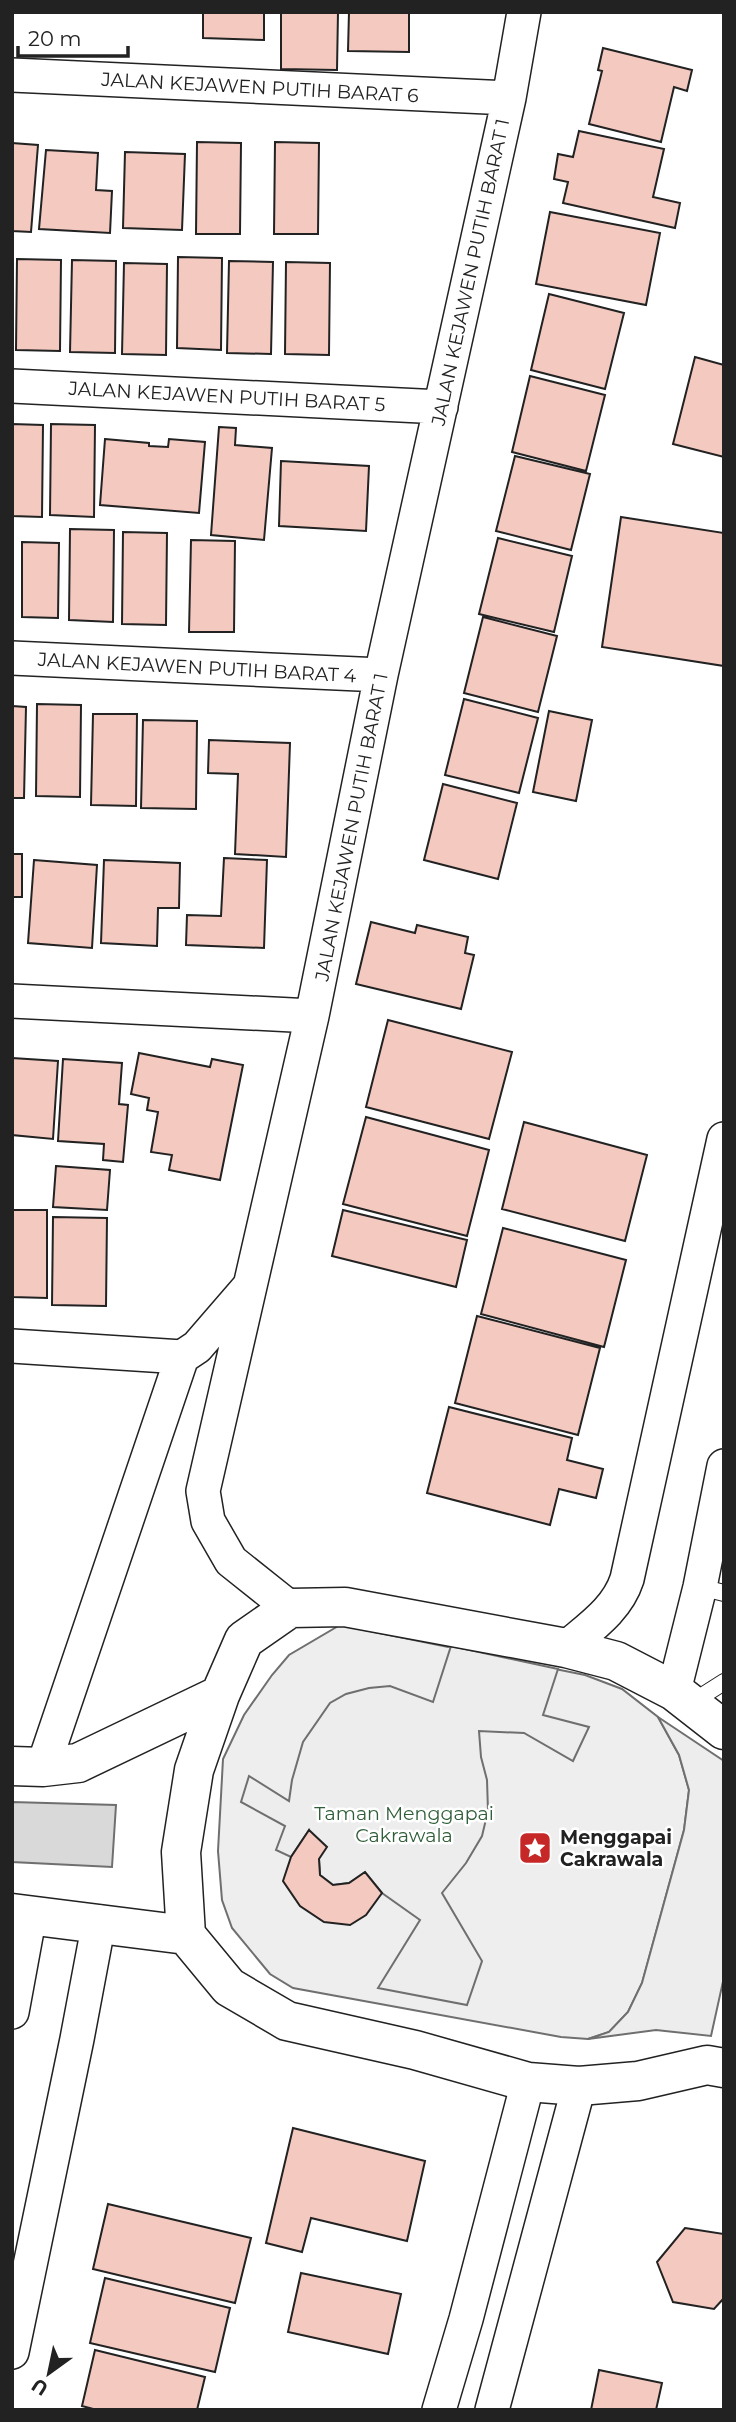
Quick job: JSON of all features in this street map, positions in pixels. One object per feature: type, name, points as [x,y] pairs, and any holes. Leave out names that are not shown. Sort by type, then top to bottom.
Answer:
[{"type":"street","name":"JALAN KEJAWEN PUTIH BARAT 1","points":[[290,1608],[231,1561],[208,1521],[203,1491],[312,1016],[381,675],[509,98],[524,12]]},
{"type":"street","name":"JALAN KEJAWEN PUTIH BARAT 6","points":[[12,75],[509,98]]},
{"type":"street","name":"JALAN KEJAWEN PUTIH BARAT 5","points":[[12,386],[441,407]]},
{"type":"street","name":"JALAN KEJAWEN PUTIH BARAT 4","points":[[12,658],[381,675]]},
{"type":"street","points":[[12,1001],[312,1016]]},
{"type":"street","points":[[566,1648],[606,1614],[623,1590],[627,1579],[724,1139]]},
{"type":"street","points":[[220,1695],[78,1763],[28,1767],[182,1357],[197,1347],[251,1284]]},
{"type":"street","points":[[12,1346],[182,1357]]},
{"type":"street","points":[[682,1697],[712,1590],[724,1466]]},
{"type":"street","points":[[724,1730],[682,1697],[616,1661],[566,1648],[345,1607],[290,1608],[244,1640],[220,1695],[194,1770],[181,1852],[187,1935],[229,1987],[287,2021],[415,2050],[528,2082],[579,2086],[638,2081],[707,2064],[724,2068]]},
{"type":"street","points":[[12,2012],[21,1913],[187,1935]]},
{"type":"street","points":[[12,2352],[99,1923]]},
{"type":"street","points":[[439,2410],[466,2319],[528,2082]]},
{"type":"street","points":[[492,2410],[579,2086]]},
{"type":"lane","points":[[682,1697],[724,1682]]},
{"type":"green space","name":"Taman Menggapai Cakrawala","points":[[340,1625],[585,1675],[622,1689],[658,1717],[679,1755],[689,1790],[684,1830],[642,1983],[628,2012],[609,2032],[588,2039],[561,2037],[293,1988],[270,1974],[232,1928],[222,1900],[218,1851],[223,1759],[244,1715],[289,1655]]},
{"type":"shaded area","points":[[451,1646],[558,1669],[543,1715],[589,1727],[573,1761],[524,1733],[479,1731],[481,1757],[487,1780],[488,1811],[482,1836],[466,1863],[442,1893],[482,1961],[467,2005],[378,1988],[420,1920],[382,1893],[365,1872],[349,1883],[333,1885],[320,1875],[319,1859],[309,1830],[291,1857],[276,1850],[285,1826],[241,1802],[249,1776],[289,1801],[303,1742],[330,1703],[346,1694],[390,1686],[433,1702]]},
{"type":"shaded area","points":[[658,1717],[724,1761],[724,1977],[711,2036],[656,2030],[588,2039],[609,2032],[628,2012],[642,1983],[684,1830],[689,1790],[679,1755]]},
{"type":"shaded area","points":[[12,1802],[116,1805],[112,1867],[12,1862]]},
{"type":"building","points":[[203,12],[264,12],[264,40],[203,38]]},
{"type":"building","points":[[281,12],[338,12],[337,70],[281,69]]},
{"type":"building","points":[[349,12],[409,12],[409,52],[348,51]]},
{"type":"building","points":[[603,48],[692,70],[687,91],[674,87],[661,142],[589,124],[602,71],[598,70]]},
{"type":"building","points":[[579,131],[664,149],[653,197],[680,203],[675,228],[563,203],[568,182],[554,179],[558,154],[573,157]]},
{"type":"building","points":[[197,142],[241,143],[240,234],[196,234]]},
{"type":"building","points":[[275,142],[319,143],[318,234],[274,234]]},
{"type":"building","points":[[12,143],[38,145],[31,232],[12,231]]},
{"type":"building","points":[[46,150],[98,153],[96,190],[112,191],[110,233],[39,229]]},
{"type":"building","points":[[125,152],[185,154],[182,230],[123,228]]},
{"type":"building","points":[[550,212],[660,233],[646,305],[536,284]]},
{"type":"building","points":[[178,257],[222,258],[221,350],[177,348]]},
{"type":"building","points":[[17,259],[61,260],[60,351],[16,350]]},
{"type":"building","points":[[72,260],[116,261],[115,353],[70,352]]},
{"type":"building","points":[[229,261],[273,262],[271,354],[227,353]]},
{"type":"building","points":[[286,262],[330,263],[329,355],[285,354]]},
{"type":"building","points":[[124,263],[167,264],[166,355],[122,354]]},
{"type":"building","points":[[549,294],[624,313],[605,389],[531,370]]},
{"type":"building","points":[[695,357],[724,365],[724,457],[673,444]]},
{"type":"building","points":[[530,376],[605,395],[586,471],[512,452]]},
{"type":"building","points":[[12,424],[43,425],[42,517],[12,516]]},
{"type":"building","points":[[51,424],[95,425],[94,517],[50,515]]},
{"type":"building","points":[[219,427],[236,428],[235,445],[272,448],[264,540],[211,535]]},
{"type":"building","points":[[105,439],[168,447],[169,439],[205,442],[199,513],[100,505]]},
{"type":"building","points":[[515,456],[590,474],[571,550],[496,531]]},
{"type":"building","points":[[281,461],[369,466],[366,531],[279,526]]},
{"type":"building","points":[[621,517],[724,533],[724,666],[602,647]]},
{"type":"building","points":[[70,529],[114,530],[113,622],[69,620]]},
{"type":"building","points":[[123,532],[167,533],[166,625],[122,624]]},
{"type":"building","points":[[498,538],[572,556],[554,632],[479,614]]},
{"type":"building","points":[[191,540],[235,541],[234,632],[189,632]]},
{"type":"building","points":[[22,542],[59,543],[58,618],[22,617]]},
{"type":"building","points":[[483,617],[557,636],[538,712],[464,693]]},
{"type":"building","points":[[464,699],[538,718],[519,793],[445,775]]},
{"type":"building","points":[[37,704],[81,705],[80,797],[36,796]]},
{"type":"building","points":[[12,706],[26,707],[24,798],[12,798]]},
{"type":"building","points":[[549,711],[592,720],[576,801],[533,792]]},
{"type":"building","points":[[93,714],[137,714],[136,806],[91,805]]},
{"type":"building","points":[[143,720],[197,721],[196,809],[141,808]]},
{"type":"building","points":[[209,740],[290,743],[286,857],[235,854],[238,774],[208,773]]},
{"type":"building","points":[[443,784],[517,803],[498,879],[424,860]]},
{"type":"building","points":[[12,854],[22,854],[22,897],[12,897]]},
{"type":"building","points":[[224,858],[267,860],[264,948],[186,945],[187,915],[221,916]]},
{"type":"building","points":[[34,860],[97,865],[92,948],[28,943]]},
{"type":"building","points":[[104,860],[180,863],[179,908],[158,908],[157,946],[101,943]]},
{"type":"building","points":[[371,922],[415,933],[417,925],[468,937],[465,953],[474,955],[461,1009],[356,984]]},
{"type":"building","points":[[388,1020],[512,1052],[489,1139],[366,1107]]},
{"type":"building","points":[[139,1053],[210,1067],[212,1059],[243,1065],[220,1180],[169,1170],[172,1155],[151,1152],[158,1112],[147,1110],[149,1098],[131,1094]]},
{"type":"building","points":[[12,1058],[58,1061],[53,1139],[12,1135]]},
{"type":"building","points":[[63,1059],[122,1063],[119,1104],[128,1105],[123,1162],[103,1160],[104,1144],[58,1141]]},
{"type":"building","points":[[366,1117],[489,1150],[467,1236],[343,1204]]},
{"type":"building","points":[[524,1122],[647,1155],[625,1241],[502,1209]]},
{"type":"building","points":[[56,1166],[110,1170],[107,1210],[53,1207]]},
{"type":"building","points":[[12,1210],[47,1210],[47,1298],[12,1297]]},
{"type":"building","points":[[343,1210],[467,1240],[456,1287],[332,1256]]},
{"type":"building","points":[[53,1217],[107,1218],[106,1306],[52,1305]]},
{"type":"building","points":[[503,1228],[626,1260],[604,1347],[481,1314]]},
{"type":"building","points":[[477,1316],[600,1348],[578,1435],[455,1403]]},
{"type":"building","points":[[449,1407],[572,1438],[567,1460],[603,1469],[596,1498],[559,1489],[550,1525],[427,1493]]},
{"type":"building","points":[[309,1830],[327,1847],[319,1859],[320,1875],[333,1885],[349,1883],[365,1872],[382,1893],[366,1915],[350,1925],[324,1922],[300,1906],[283,1881],[291,1857]]},
{"type":"building","points":[[293,2128],[425,2161],[407,2241],[311,2218],[302,2252],[266,2243]]},
{"type":"building","points":[[108,2204],[251,2238],[235,2303],[93,2269]]},
{"type":"building","points":[[685,2228],[724,2234],[724,2298],[714,2309],[673,2302],[657,2262]]},
{"type":"building","points":[[301,2273],[401,2294],[388,2354],[288,2332]]},
{"type":"building","points":[[105,2278],[230,2308],[215,2372],[90,2343]]},
{"type":"building","points":[[95,2350],[205,2377],[197,2410],[97,2410],[82,2406]]},
{"type":"building","points":[[599,2370],[662,2383],[656,2410],[591,2410]]},
{"type":"place","name":"Menggapai Cakrawala","points":[[535,1848]]}]
